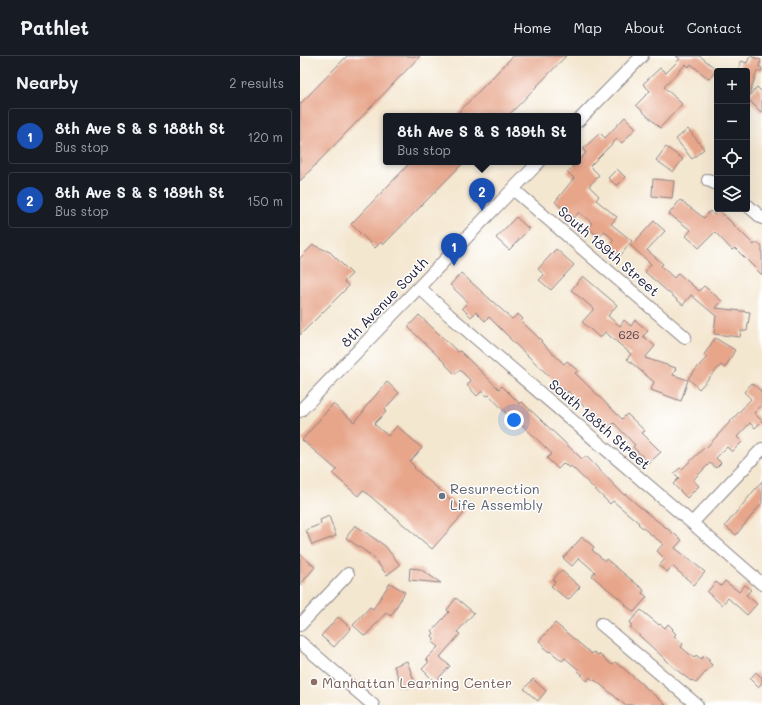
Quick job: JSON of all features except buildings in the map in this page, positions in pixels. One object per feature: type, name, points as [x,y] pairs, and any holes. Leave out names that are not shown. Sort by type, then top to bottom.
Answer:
[{"type":"street","points":[[581,118],[642,56]]},
{"type":"street","name":"8th Avenue South","points":[[300,411],[536,165]]},
{"type":"street","name":"South 189th Street","points":[[513,189],[685,337]]},
{"type":"street","points":[[750,208],[762,218]]},
{"type":"street","name":"South 188th Street","points":[[419,287],[455,320],[692,522],[762,584]]},
{"type":"street","points":[[692,522],[762,449]]},
{"type":"street","points":[[300,625],[348,574]]},
{"type":"street","points":[[601,624],[697,705]]},
{"type":"street","points":[[300,642],[373,705]]},
{"type":"place","name":"8th Ave S & S 189th St","points":[[482,211]]},
{"type":"place","name":"8th Ave S & S 188th St","points":[[454,266]]},
{"type":"place","name":"Resurrection Life Assembly","points":[[442,496]]},
{"type":"place","name":"Manhattan Learning Center","points":[[314,682]]}]
